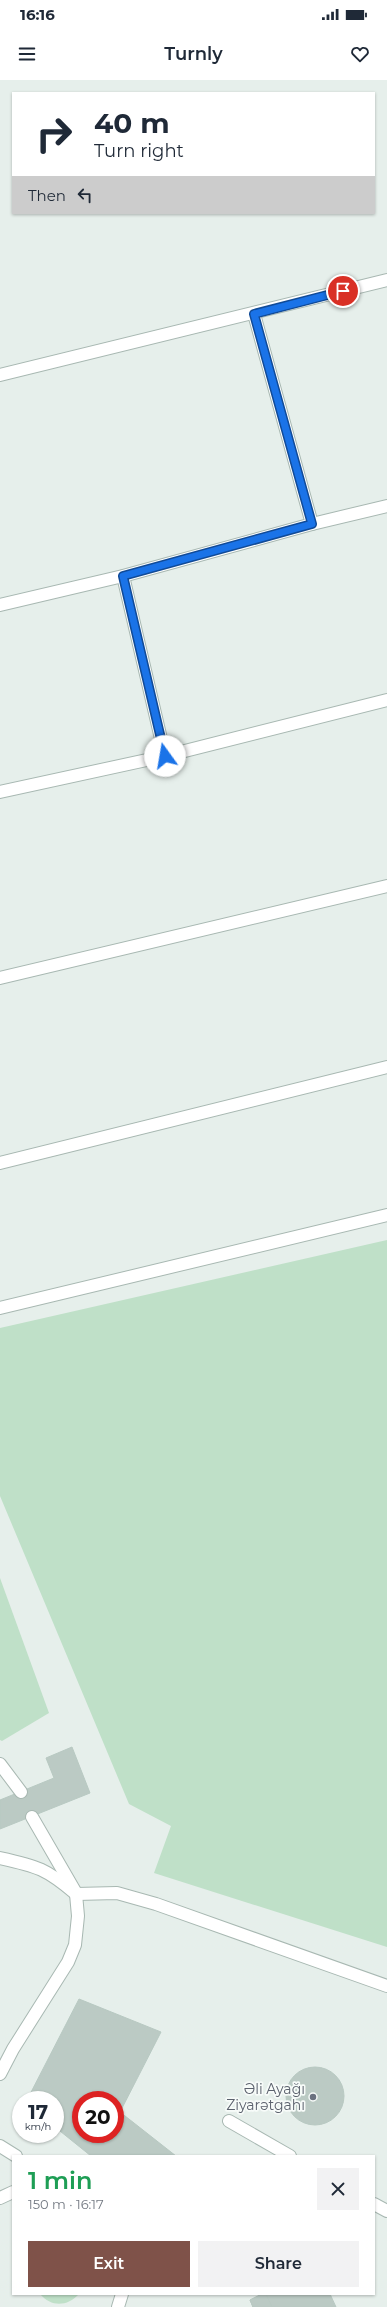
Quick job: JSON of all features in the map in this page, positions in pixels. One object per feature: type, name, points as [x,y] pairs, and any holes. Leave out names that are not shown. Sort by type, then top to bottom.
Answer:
[{"type":"street","points":[[0,375],[254,314],[387,280]]},
{"type":"street","points":[[254,314],[312,524]]},
{"type":"street","points":[[0,605],[123,576],[312,524],[387,506]]},
{"type":"street","points":[[123,576],[165,756]]},
{"type":"street","points":[[0,792],[165,756],[387,700]]},
{"type":"street","points":[[0,978],[387,886]]},
{"type":"street","points":[[0,1163],[387,1067]]},
{"type":"street","points":[[0,1308],[387,1215]]},
{"type":"street","points":[[0,1764],[21,1792]]},
{"type":"street","points":[[0,2074],[13,2049],[68,1962],[75,1945],[78,1916],[76,1894],[32,1817]]},
{"type":"street","points":[[0,1858],[43,1869],[56,1876],[76,1894],[117,1893],[156,1904],[387,1986]]},
{"type":"street","points":[[229,2121],[288,2155]]},
{"type":"street","points":[[0,2146],[14,2155]]},
{"type":"street","points":[[0,2198],[12,2192]]},
{"type":"street","points":[[375,2205],[387,2211]]},
{"type":"street","points":[[118,2307],[122,2295]]},
{"type":"green space","points":[[387,1240],[387,1947],[154,1873],[171,1826],[129,1804],[0,1496],[0,1328]]},
{"type":"green space","points":[[0,1578],[49,1713],[2,1741],[0,1740]]},
{"type":"green space","points":[[41,2295],[78,2295],[69,2301],[59,2304],[44,2298]]},
{"type":"building","points":[[72,1747],[90,1793],[0,1829],[0,1800],[54,1778],[46,1758]]},
{"type":"building","points":[[79,1999],[161,2032],[124,2104],[124,2091],[72,2091],[72,2141],[64,2134],[64,2091],[32,2091]]},
{"type":"building","points":[[309,2067],[321,2067],[336,2075],[344,2090],[344,2102],[336,2117],[321,2125],[309,2125],[294,2117],[286,2102],[286,2090],[294,2075]]},
{"type":"building","points":[[124,2115],[175,2155],[90,2155],[75,2143],[124,2143]]},
{"type":"building","points":[[260,2295],[330,2295],[336,2307],[253,2307],[250,2300]]},
{"type":"building","points":[[260,2295],[266,2295],[272,2307],[253,2307],[250,2300]]},
{"type":"place","name":"Əli Ayağı Ziyarətgahı","points":[[313,2097]]},
{"type":"route","points":[[165,756],[123,576],[312,524],[254,314],[343,291]]}]
